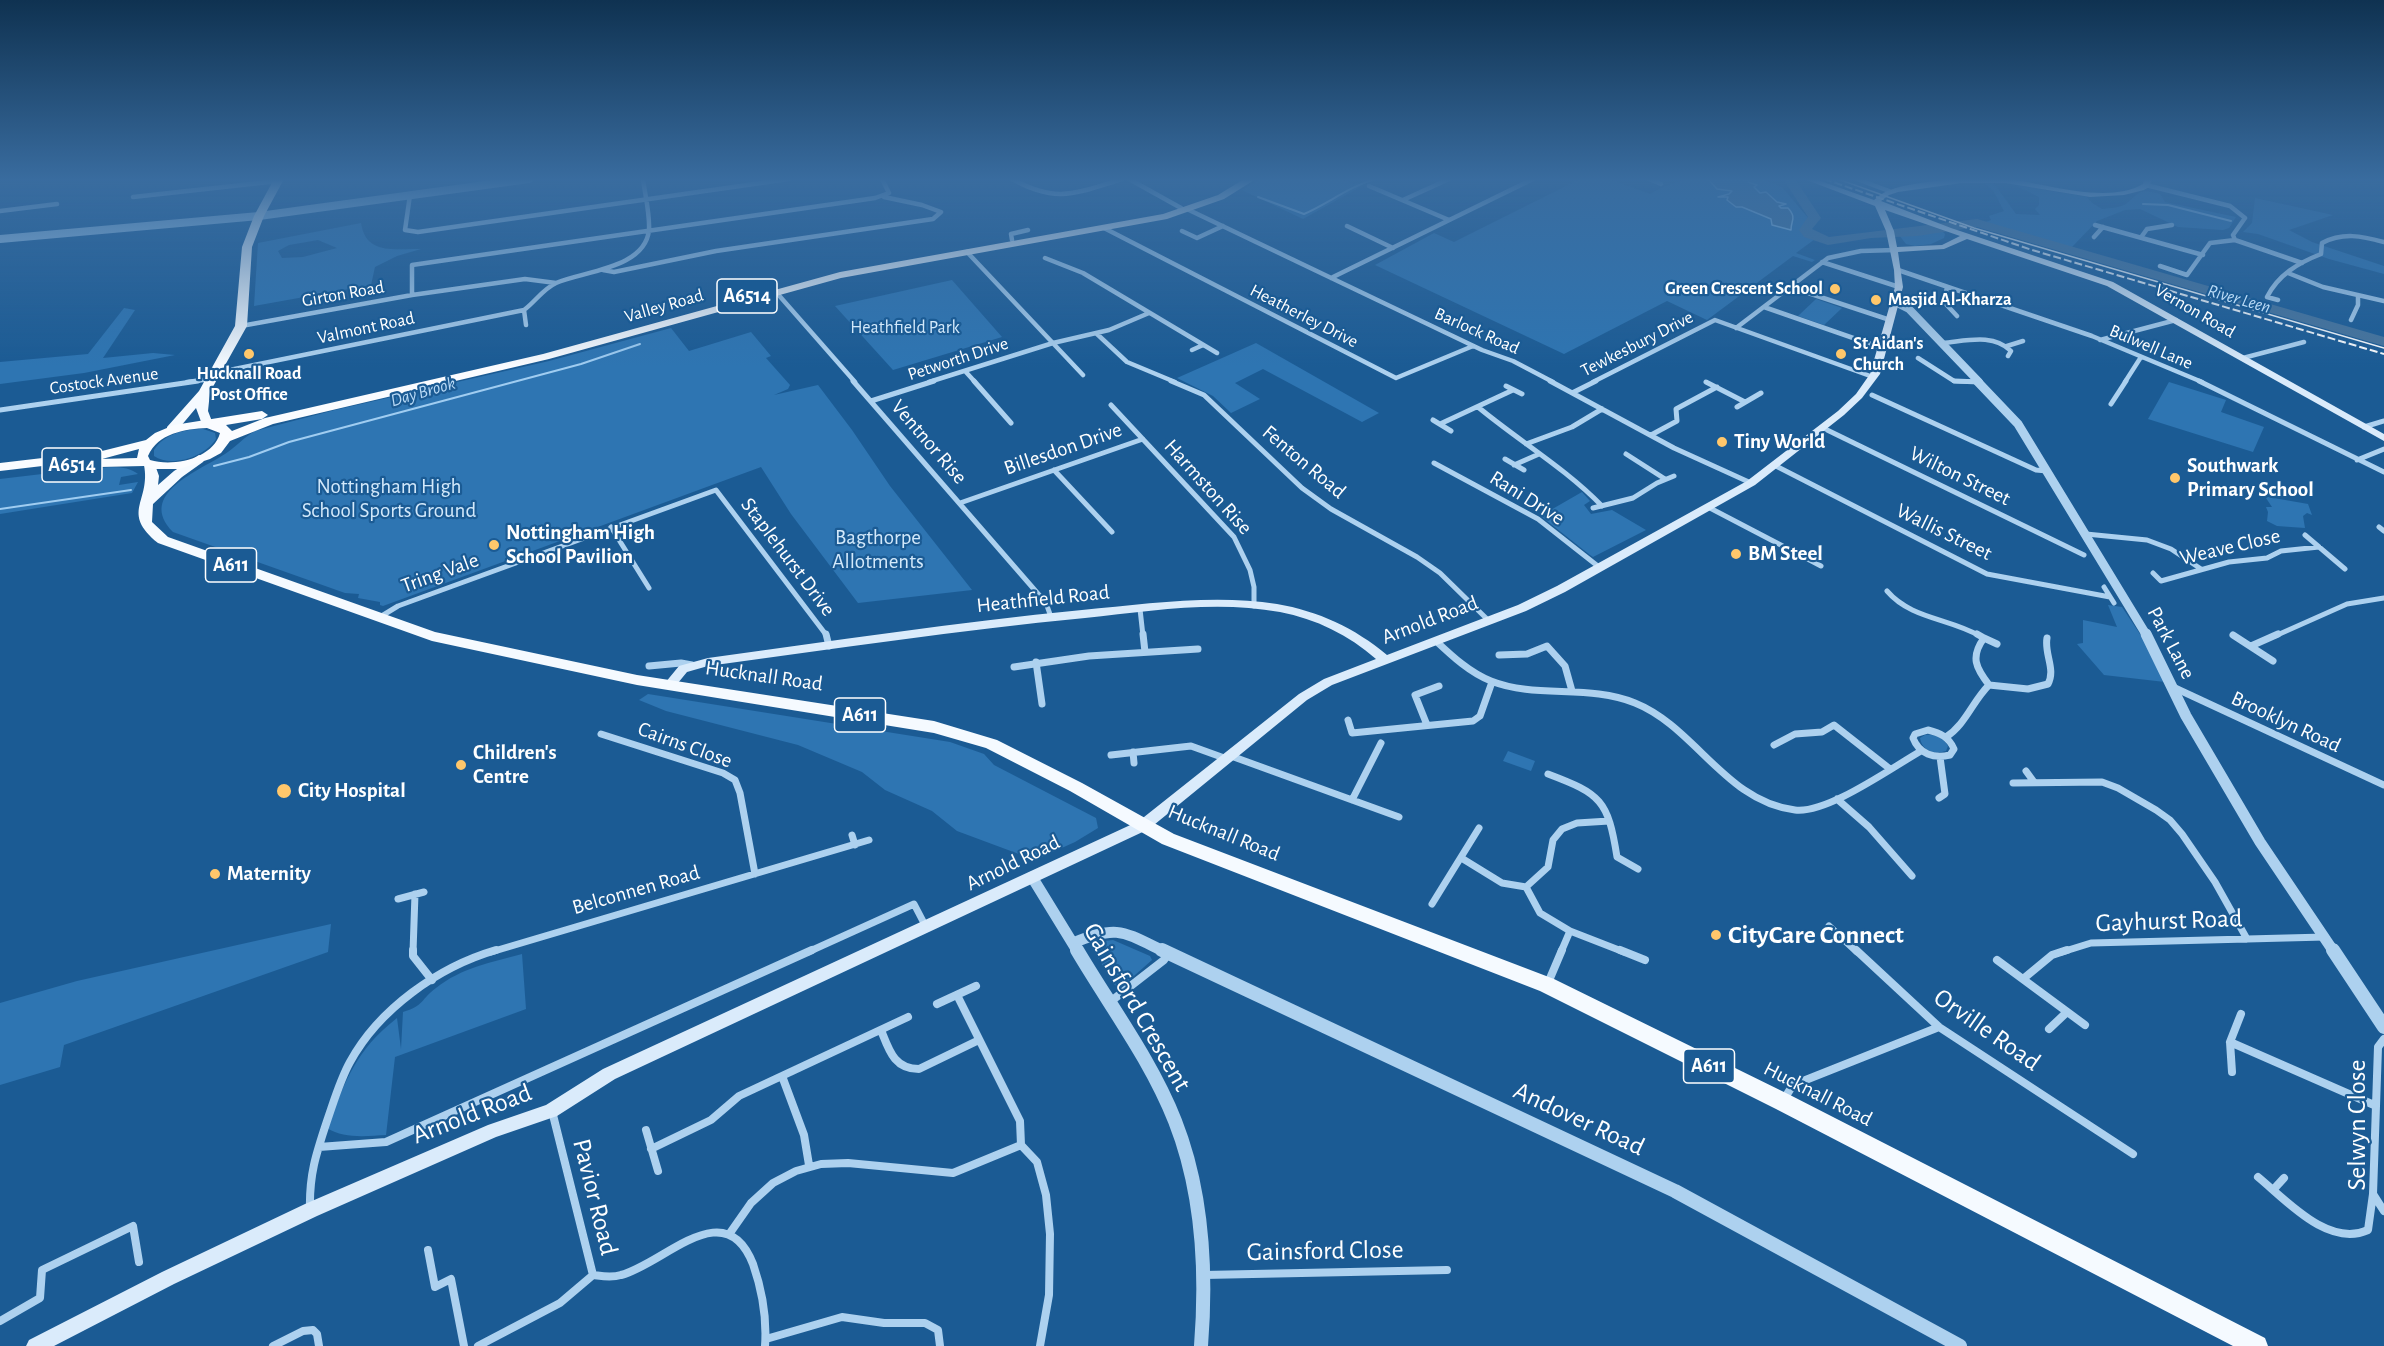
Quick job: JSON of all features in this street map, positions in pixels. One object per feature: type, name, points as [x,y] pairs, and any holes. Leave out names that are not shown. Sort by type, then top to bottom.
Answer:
[{"type":"highway","name":"Valley Road","points":[[149,443],[171,430],[189,425],[210,424],[492,364],[648,324],[848,268],[1001,242]]},
{"type":"highway","name":"Valley Road","points":[[199,459],[217,449],[226,438],[269,421],[535,359],[849,273],[1025,242]]},
{"type":"highway","points":[[210,424],[226,432],[226,438]]},
{"type":"highway","points":[[149,443],[142,456],[148,463],[172,466],[199,459]]},
{"type":"highway","name":"A6514","points":[[0,467],[102,455],[149,443]]},
{"type":"highway","name":"A6514","points":[[0,474],[42,467],[148,463]]},
{"type":"main road","points":[[171,430],[204,392],[241,326],[246,254],[250,242]]},
{"type":"main road","name":"Arnold Road","points":[[34,1346],[310,1210],[494,1130],[552,1111],[609,1074],[1144,825],[1304,697],[1328,682],[1561,589],[1751,483],[1822,428],[1858,396],[1873,377],[1899,287],[1892,242]]},
{"type":"main road","points":[[1944,247],[1948,242]]},
{"type":"main road","points":[[1894,250],[1944,247],[1955,242]]},
{"type":"main road","name":"Vernon Road","points":[[1985,242],[2092,277],[2129,293],[2384,438]]},
{"type":"main road","points":[[204,392],[202,411],[210,424]]},
{"type":"main road","points":[[147,502],[178,474],[199,459]]},
{"type":"main road","name":"Hucknall Road","points":[[148,463],[153,479],[144,520],[153,534],[163,540],[432,636],[669,686],[898,720],[956,733],[1016,755],[1168,839],[1547,985],[1783,1102],[2257,1346]]},
{"type":"main road","name":"Heathfield Road","points":[[693,666],[1051,617],[1140,609],[1254,606],[1278,608],[1330,623],[1370,646],[1386,660]]},
{"type":"main road","points":[[669,686],[678,673],[693,666]]},
{"type":"street","points":[[412,295],[412,265],[574,242]]},
{"type":"street","points":[[526,325],[524,310],[556,283],[617,265],[638,251],[646,242]]},
{"type":"street","points":[[603,270],[614,272],[716,251],[778,242]]},
{"type":"street","name":"Heatherley Drive","points":[[1131,242],[1396,378],[1473,346]]},
{"type":"street","name":"Barlock Road","points":[[1256,242],[1473,346],[1513,361],[1651,435],[1751,483]]},
{"type":"street","points":[[1381,242],[1394,248]]},
{"type":"street","points":[[1331,278],[1406,242]]},
{"type":"street","points":[[2161,242],[2203,255]]},
{"type":"street","points":[[2160,266],[2187,275],[2210,243],[2220,242]]},
{"type":"street","points":[[2240,242],[2302,263]]},
{"type":"street","points":[[2278,300],[2267,297],[2274,283],[2302,263],[2321,254],[2324,242]]},
{"type":"street","points":[[1736,328],[1822,262],[1848,252],[1894,250]]},
{"type":"street","points":[[967,252],[1083,375]]},
{"type":"street","points":[[1045,258],[1083,273],[1179,333],[1217,353]]},
{"type":"street","points":[[1822,262],[1899,287]]},
{"type":"street","name":"Bulwell Lane","points":[[1898,270],[2100,340],[2141,357],[2227,393],[2356,460],[2384,472]]},
{"type":"street","points":[[2288,273],[2358,297],[2384,302]]},
{"type":"street","name":"Girton Road","points":[[241,326],[412,295],[525,279],[556,283]]},
{"type":"street","points":[[1790,287],[1890,320]]},
{"type":"street","points":[[1947,287],[1944,302],[1957,316]]},
{"type":"street","name":"Ventnor Rise","points":[[776,292],[1046,603],[1051,617]]},
{"type":"street","points":[[2351,320],[2358,305],[2358,297]]},
{"type":"street","name":"Park Lane","points":[[1895,302],[1909,309],[2018,424],[2153,646],[2186,716],[2260,842],[2384,1026]]},
{"type":"street","points":[[1764,307],[1882,348]]},
{"type":"street","name":"Valmont Road","points":[[213,376],[524,310]]},
{"type":"street","name":"Petworth Drive","points":[[871,401],[1053,344],[1097,334],[1149,313]]},
{"type":"street","name":"Tewkesbury Drive","points":[[1572,393],[1714,320],[1736,328]]},
{"type":"street","points":[[2100,340],[2104,337],[2176,320]]},
{"type":"street","points":[[1736,328],[1873,377]]},
{"type":"street","name":"Fenton Road","points":[[1097,334],[1127,362],[1204,395],[1302,488],[1331,509],[1432,567],[1488,620]]},
{"type":"street","points":[[1943,343],[1986,340],[2007,346],[2011,351],[2008,356]]},
{"type":"street","points":[[2007,346],[2023,340]]},
{"type":"street","points":[[2243,358],[2304,342]]},
{"type":"street","points":[[1192,350],[1203,345]]},
{"type":"street","points":[[2111,404],[2141,357]]},
{"type":"street","points":[[1918,358],[1954,381],[1980,382]]},
{"type":"street","points":[[965,371],[1011,423]]},
{"type":"street","name":"Costock Avenue","points":[[0,410],[213,376]]},
{"type":"street","points":[[1706,382],[1745,402]]},
{"type":"street","points":[[1506,386],[1522,394]]},
{"type":"street","points":[[1651,435],[1677,421],[1676,409],[1716,387]]},
{"type":"street","points":[[1440,424],[1514,390]]},
{"type":"street","points":[[1737,407],[1761,393]]},
{"type":"street","points":[[1872,395],[2036,470],[2048,472]]},
{"type":"street","name":"Harmston Rise","points":[[1111,405],[1234,537],[1247,561],[1255,594],[1254,606]]},
{"type":"street","points":[[1478,407],[1579,482],[1602,506]]},
{"type":"street","points":[[1526,444],[1572,427],[1602,409]]},
{"type":"street","points":[[1433,420],[1451,431]]},
{"type":"street","points":[[2364,427],[2384,421]]},
{"type":"street","name":"Wilton Street","points":[[1822,428],[2084,555]]},
{"type":"street","name":"Billesdon Drive","points":[[960,503],[1143,439]]},
{"type":"street","points":[[2356,460],[2384,449]]},
{"type":"street","points":[[1514,465],[1539,454]]},
{"type":"street","points":[[1626,454],[1665,479]]},
{"type":"street","points":[[1505,459],[1524,470]]},
{"type":"street","points":[[1627,463],[1635,459]]},
{"type":"street","name":"Rani Drive","points":[[1434,463],[1538,519],[1599,567]]},
{"type":"street","name":"Wallis Street","points":[[1774,465],[1988,574],[2112,600],[2104,587]]},
{"type":"street","points":[[1054,470],[1112,532]]},
{"type":"street","points":[[1593,508],[1633,498],[1674,476]]},
{"type":"street","name":"Tring Vale","points":[[380,617],[398,606],[716,489]]},
{"type":"street","name":"Staplehurst Drive","points":[[716,489],[827,635],[829,646]]},
{"type":"street","points":[[1708,507],[1821,566]]},
{"type":"street","points":[[611,527],[649,588]]},
{"type":"street","points":[[2086,534],[2147,540],[2171,549],[2201,570]]},
{"type":"street","name":"Weave Close","points":[[2305,535],[2345,569]]},
{"type":"street","name":"Weave Close","points":[[2153,573],[2162,581],[2229,562],[2267,558],[2281,550],[2319,546]]},
{"type":"street","points":[[1887,591],[1893,600],[1913,613],[1958,625],[1997,644]]},
{"type":"street","points":[[2251,646],[2347,604],[2384,598]]},
{"type":"street","points":[[1140,609],[1145,652]]},
{"type":"street","points":[[2233,635],[2273,661]]},
{"type":"street","points":[[1984,638],[1976,648],[1974,658],[1977,670],[1989,686]]},
{"type":"street","points":[[1947,737],[1965,722],[1978,695],[1989,686],[2028,689],[2048,684],[2052,669],[2045,653],[2047,638]]},
{"type":"street","points":[[1436,640],[1459,663],[1475,675],[1492,682],[1508,686],[1613,696],[1650,710],[1666,721],[1745,791],[1761,801],[1794,811],[1810,811],[1823,807],[1922,751]]},
{"type":"street","points":[[1499,655],[1527,654],[1547,646],[1564,662],[1570,672],[1572,691]]},
{"type":"street","points":[[1014,667],[1036,662],[1198,649]]},
{"type":"street","points":[[1036,662],[1042,704]]},
{"type":"street","name":"Heathfield Road","points":[[648,666],[681,663],[693,666]]},
{"type":"street","points":[[1348,720],[1352,733],[1478,719],[1492,682]]},
{"type":"street","points":[[1427,726],[1415,694],[1439,686]]},
{"type":"street","name":"Brooklyn Road","points":[[2174,688],[2384,785]]},
{"type":"street","points":[[1774,745],[1795,734],[1822,732],[1834,725],[1890,769]]},
{"type":"street","points":[[1918,731],[1935,731],[1947,737],[1954,749],[1950,755],[1940,757],[1922,751],[1913,738],[1918,731]]},
{"type":"street","name":"Cairns Close","points":[[601,734],[723,773],[735,780],[740,793],[755,874]]},
{"type":"street","points":[[1352,800],[1381,743]]},
{"type":"street","points":[[1111,755],[1191,746],[1399,817]]},
{"type":"street","points":[[1132,753],[1134,763]]},
{"type":"street","points":[[1939,798],[1945,794],[1940,757]]},
{"type":"street","points":[[2026,771],[2034,783]]},
{"type":"street","points":[[1548,774],[1590,790],[1601,799],[1613,831],[1617,857],[1638,869]]},
{"type":"street","points":[[2013,783],[2102,782],[2118,788],[2170,820],[2215,882],[2247,939]]},
{"type":"street","points":[[1837,799],[1869,827],[1912,876]]},
{"type":"street","points":[[1526,887],[1551,862],[1553,840],[1558,832],[1569,826],[1590,821],[1609,821]]},
{"type":"street","points":[[1432,904],[1452,869],[1463,859],[1479,828]]},
{"type":"street","points":[[852,835],[855,844]]},
{"type":"street","name":"Belconnen Road","points":[[310,1210],[309,1187],[341,1079],[353,1057],[391,1011],[432,980],[468,960],[490,952],[869,840]]},
{"type":"street","points":[[1463,859],[1502,883],[1526,887]]},
{"type":"street","name":"Gainsford Crescent","points":[[1032,877],[1149,1066],[1176,1123],[1187,1158],[1198,1210],[1204,1275],[1201,1346]]},
{"type":"street","points":[[1526,887],[1540,913],[1570,931],[1644,960]]},
{"type":"street","points":[[398,899],[419,893],[413,956],[432,980]]},
{"type":"street","name":"Arnold Road","points":[[319,1147],[379,1143],[413,1131],[914,904],[926,928]]},
{"type":"street","name":"Orville Road","points":[[1829,927],[1939,1027],[2133,1154]]},
{"type":"street","name":"Andover Road","points":[[1072,943],[1101,932],[1113,930],[1123,932],[1675,1191],[1960,1346]]},
{"type":"street","points":[[1547,985],[1570,931]]},
{"type":"street","name":"Gayhurst Road","points":[[2023,979],[2052,955],[2091,943],[2326,937]]},
{"type":"street","points":[[1110,1003],[1164,960],[1169,953]]},
{"type":"street","points":[[1997,960],[2085,1025]]},
{"type":"street","points":[[937,1004],[975,986]]},
{"type":"street","points":[[957,994],[1020,1121],[1021,1145],[1037,1162],[1046,1195],[1050,1234],[1049,1295],[1040,1346]]},
{"type":"street","points":[[2049,1029],[2067,1012]]},
{"type":"street","points":[[2232,1072],[2230,1042],[2241,1014]]},
{"type":"street","points":[[651,1149],[711,1120],[739,1096],[908,1017]]},
{"type":"street","points":[[1783,1102],[1793,1085],[1939,1027]]},
{"type":"street","points":[[881,1030],[898,1065],[908,1070],[919,1069],[979,1040]]},
{"type":"street","name":"Selwyn Close","points":[[2384,1039],[2378,1047],[2374,1105],[2373,1194],[2384,1211]]},
{"type":"street","points":[[2230,1042],[2374,1105]]},
{"type":"street","points":[[782,1076],[804,1135],[809,1165]]},
{"type":"street","name":"Pavior Road","points":[[552,1111],[593,1275],[607,1277],[622,1275],[699,1236],[710,1233],[730,1233]]},
{"type":"street","points":[[646,1130],[658,1171]]},
{"type":"street","points":[[940,1346],[938,1330],[925,1323],[884,1323],[842,1317],[766,1342],[759,1288],[752,1261],[746,1247],[730,1233],[748,1206],[764,1191],[778,1179],[809,1165],[841,1162],[953,1173],[1021,1145]]},
{"type":"street","points":[[2258,1177],[2313,1221],[2342,1236],[2354,1238],[2362,1236],[2368,1230],[2373,1194]]},
{"type":"street","points":[[2273,1190],[2284,1178]]},
{"type":"street","points":[[0,1321],[40,1298],[42,1270],[133,1226],[139,1262]]},
{"type":"street","points":[[428,1250],[435,1287],[451,1279],[464,1346]]},
{"type":"street","name":"Gainsford Close","points":[[1204,1275],[1447,1270]]},
{"type":"street","points":[[478,1346],[560,1303],[593,1275]]},
{"type":"street","points":[[273,1346],[312,1330],[317,1334],[319,1346]]},
{"type":"green space","points":[[307,242],[289,245],[278,251],[282,258],[303,257],[337,248],[322,242],[370,242],[383,248],[421,249],[397,256],[375,267],[371,285],[254,306],[258,243]]},
{"type":"green space","points":[[1418,242],[1811,242],[1796,253],[1815,260],[1812,262],[1793,256],[1707,320],[1667,301],[1564,354],[1375,265]]},
{"type":"green space","points":[[1904,242],[1936,242],[1915,246]]},
{"type":"green space","points":[[2049,242],[2077,242],[2071,248]]},
{"type":"green space","points":[[2280,242],[2312,242],[2384,266],[2384,274],[2329,259]]},
{"type":"green space","name":"Heathfield Park","points":[[952,280],[1002,337],[893,370],[835,306]]},
{"type":"green space","points":[[1816,299],[1842,308],[1824,325],[1798,316]]},
{"type":"green space","points":[[124,308],[135,310],[103,358],[153,353],[175,355],[84,373],[0,384],[0,362],[88,354]]},
{"type":"green space","name":"Nottingham High School Sports Ground","points":[[671,328],[689,351],[751,332],[771,356],[766,358],[790,385],[788,389],[774,395],[818,385],[890,486],[972,590],[858,603],[791,514],[761,467],[383,606],[380,602],[358,598],[359,594],[345,593],[173,532],[164,518],[162,506],[166,495],[175,485],[225,454],[255,431],[335,410],[549,361]]},
{"type":"green space","points":[[1256,343],[1379,413],[1362,422],[1263,369],[1235,383],[1260,399],[1231,413],[1213,396],[1177,378]]},
{"type":"green space","points":[[2169,382],[2226,400],[2221,412],[2264,427],[2253,452],[2148,419]]},
{"type":"green space","points":[[203,429],[215,433],[216,439],[204,451],[178,461],[169,461],[154,456],[154,450],[169,436],[182,431]]},
{"type":"green space","points":[[93,468],[128,469],[138,474],[121,477],[119,485],[138,482],[132,493],[0,514],[0,479]]},
{"type":"green space","points":[[1582,492],[1590,501],[1584,505],[1591,514],[1612,510],[1646,530],[1593,557],[1542,517]]},
{"type":"green space","points":[[2266,498],[2308,504],[2312,515],[2307,513],[2303,516],[2305,528],[2277,526],[2267,521],[2266,507],[2272,507]]},
{"type":"green space","points":[[2108,605],[2122,607],[2148,646],[2165,682],[2104,675],[2077,644],[2083,643],[2083,620],[2117,627]]},
{"type":"green space","points":[[648,694],[950,742],[984,754],[994,765],[1096,818],[1098,828],[1075,842],[1035,860],[957,831],[932,811],[885,790],[862,772],[798,745],[666,711],[639,700]]},
{"type":"green space","points":[[1925,735],[1941,738],[1948,746],[1946,751],[1933,752],[1926,749],[1920,738]]},
{"type":"green space","points":[[1508,751],[1535,761],[1531,771],[1503,761]]},
{"type":"green space","points":[[331,924],[328,952],[64,1045],[60,1067],[0,1085],[0,1003],[77,981]]},
{"type":"green space","points":[[1113,940],[1150,956],[1152,960],[1118,990],[1096,955],[1097,947],[1104,941]]},
{"type":"green space","points":[[522,954],[526,1009],[395,1057],[386,1135],[348,1135],[327,1128],[353,1067],[371,1042],[397,1018],[401,1049],[403,1012],[419,1005],[431,992],[456,975],[477,966]]},
{"type":"waterway","name":"River Leen","points":[[2041,242],[2384,342]]},
{"type":"waterway","name":"Day Brook","points":[[214,466],[249,457],[289,442],[581,364],[640,344]]},
{"type":"waterway","name":"Day Brook","points":[[0,509],[131,490]]},
{"type":"tram line","points":[[2021,242],[2384,348]]},
{"type":"railway","points":[[2008,242],[2384,354]]},
{"type":"place","name":"Green Crescent School","points":[[1835,289]]},
{"type":"place","name":"Masjid Al-Kharza","points":[[1876,300]]},
{"type":"place","name":"Hucknall Road Post Office","points":[[249,354]]},
{"type":"place","name":"St Aidan's Church","points":[[1841,354]]},
{"type":"place","name":"Tiny World","points":[[1722,442]]},
{"type":"place","name":"Southwark Primary School","points":[[2175,478]]},
{"type":"place","name":"Nottingham High School Pavilion","points":[[494,545]]},
{"type":"place","name":"BM Steel","points":[[1736,554]]},
{"type":"place","name":"Children's Centre","points":[[461,765]]},
{"type":"place","name":"City Hospital","points":[[284,791]]},
{"type":"place","name":"Maternity","points":[[215,874]]},
{"type":"place","name":"CityCare Connect","points":[[1716,935]]},
{"type":"park label","name":"Bagthorpe Allotments","points":[[878,550]]}]
